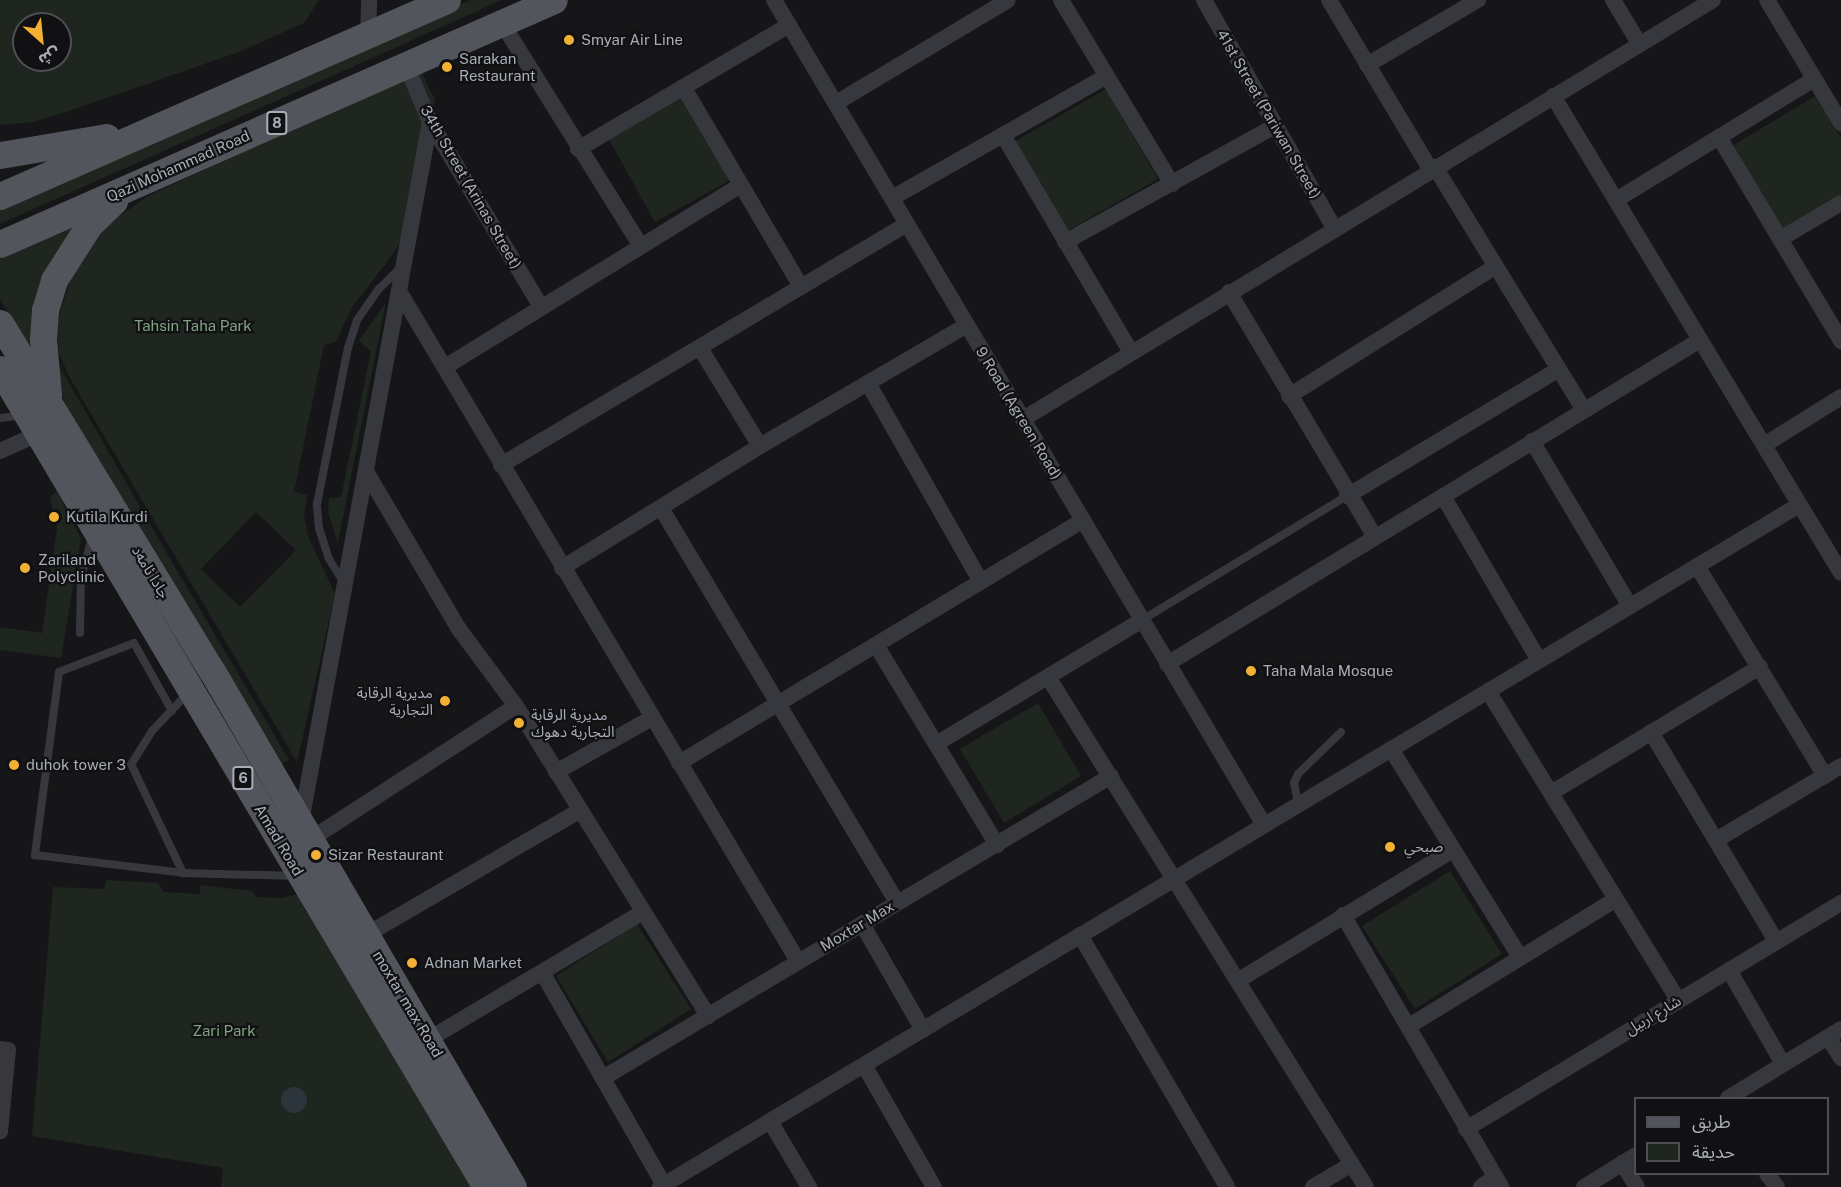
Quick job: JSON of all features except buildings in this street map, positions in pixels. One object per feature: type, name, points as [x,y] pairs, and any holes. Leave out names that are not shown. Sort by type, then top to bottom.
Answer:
[{"type":"main road","points":[[0,196],[447,0]]},
{"type":"main road","name":"Qazi Mohammad Road","points":[[0,244],[554,0]]},
{"type":"main road","points":[[0,155],[162,125]]},
{"type":"main road","points":[[38,417],[45,310],[54,280],[89,225],[126,189]]},
{"type":"main road","name":"جادا ئامەد","points":[[0,323],[38,417],[306,830]]},
{"type":"main road","name":"Amad Road","points":[[2,374],[38,417],[95,529],[486,1187]]},
{"type":"main road","name":"moxtar max Road","points":[[306,830],[513,1187]]},
{"type":"street","points":[[368,35],[369,0]]},
{"type":"street","name":"9 Road (Agreen Road)","points":[[774,0],[1264,825]]},
{"type":"street","points":[[836,103],[1008,0]]},
{"type":"street","points":[[1061,0],[1172,184]]},
{"type":"street","name":"41st Street (Pariwan Street)","points":[[1204,0],[1334,228]]},
{"type":"street","points":[[1329,0],[1367,65],[1496,266],[1584,410]]},
{"type":"street","points":[[1367,65],[1478,0]]},
{"type":"street","points":[[1613,0],[1640,45]]},
{"type":"street","points":[[1023,419],[1432,168],[1713,0]]},
{"type":"street","points":[[1767,0],[1841,123]]},
{"type":"street","points":[[502,23],[578,149],[641,246]]},
{"type":"street","points":[[578,149],[789,25]]},
{"type":"street","name":"34th Street (Arinas Street)","points":[[406,65],[430,122],[541,307]]},
{"type":"street","points":[[891,198],[1107,76]]},
{"type":"street","points":[[1616,200],[1814,79]]},
{"type":"street","points":[[684,88],[739,186],[800,285]]},
{"type":"street","points":[[1553,96],[1841,573]]},
{"type":"street","points":[[306,830],[345,583],[406,263],[430,122]]},
{"type":"street","points":[[1065,243],[1275,126]]},
{"type":"street","points":[[1003,135],[1131,352]]},
{"type":"street","points":[[1719,137],[1841,341]]},
{"type":"street","points":[[445,367],[739,186]]},
{"type":"street","points":[[1780,239],[1841,203]]},
{"type":"street","points":[[501,465],[700,348],[800,285],[907,224]]},
{"type":"street","points":[[1289,396],[1496,266]]},
{"type":"street","points":[[399,291],[798,961]]},
{"type":"street","points":[[1229,292],[1347,496],[1375,537]]},
{"type":"street","points":[[562,568],[760,446],[967,326]]},
{"type":"street","points":[[1167,664],[1700,340]]},
{"type":"street","points":[[700,348],[760,446]]},
{"type":"street","points":[[1347,496],[1559,369]]},
{"type":"street","points":[[868,383],[980,580]]},
{"type":"street","points":[[1764,445],[1841,397]]},
{"type":"street","points":[[0,451],[38,417]]},
{"type":"street","points":[[1532,441],[1630,606]]},
{"type":"street","points":[[367,473],[459,628],[516,706],[708,1016]]},
{"type":"street","points":[[1443,496],[1539,660]]},
{"type":"street","points":[[542,972],[662,1186],[1799,504]]},
{"type":"street","points":[[661,508],[897,903]]},
{"type":"street","points":[[679,763],[1083,520]]},
{"type":"street","points":[[1697,566],[1825,776]]},
{"type":"street","points":[[936,744],[1142,620]]},
{"type":"street","points":[[876,645],[997,845]]},
{"type":"street","points":[[1551,793],[1760,667]]},
{"type":"street","points":[[1048,677],[1176,878],[1366,1187]]},
{"type":"street","points":[[1488,691],[1678,1000]]},
{"type":"street","points":[[306,830],[516,706]]},
{"type":"street","points":[[556,772],[652,718]]},
{"type":"street","points":[[1652,732],[1776,941]]},
{"type":"street","points":[[1391,749],[1451,851],[1520,957]]},
{"type":"street","points":[[1716,840],[1841,766]]},
{"type":"street","name":"Moxtar Max","points":[[603,1078],[1111,776]]},
{"type":"street","points":[[366,934],[579,811]]},
{"type":"street","points":[[1239,980],[1451,851]]},
{"type":"street","points":[[1409,1026],[1615,900]]},
{"type":"street","name":"شارع اربيل","points":[[1466,1129],[1841,903]]},
{"type":"street","points":[[429,1039],[643,912]]},
{"type":"street","points":[[1343,915],[1498,1182],[1480,1187]]},
{"type":"street","points":[[862,924],[923,1030]]},
{"type":"street","points":[[1080,935],[1227,1187]]},
{"type":"street","points":[[1730,970],[1783,1064]]},
{"type":"street","points":[[1730,1097],[1834,1033],[1841,1058]]},
{"type":"street","points":[[0,1049],[8,1050],[0,1132]]},
{"type":"street","points":[[864,1065],[934,1187]]},
{"type":"street","points":[[770,1121],[809,1187]]},
{"type":"street","points":[[1584,1187],[1629,1159],[1636,1187]]},
{"type":"street","points":[[1313,1187],[1352,1164]]},
{"type":"lane","points":[[345,583],[329,559],[319,529],[317,504],[333,418],[357,321],[379,289],[406,263]]},
{"type":"lane","points":[[0,418],[38,417]]},
{"type":"lane","points":[[1142,620],[1347,496]]},
{"type":"lane","points":[[80,633],[81,578],[95,529]]},
{"type":"lane","points":[[172,711],[135,643],[59,672],[35,855],[183,873],[301,876]]},
{"type":"lane","points":[[183,873],[131,764],[172,711],[191,691]]},
{"type":"lane","points":[[1298,803],[1294,783],[1298,774],[1341,732]]},
{"type":"green space","points":[[0,0],[319,0],[304,23],[239,52],[33,122],[0,125]]},
{"type":"green space","points":[[471,0],[502,0],[0,224],[0,209]]},
{"type":"green space","name":"Tahsin Taha Park","points":[[421,71],[435,100],[406,231],[394,253],[352,307],[336,342],[324,345],[294,492],[307,495],[304,516],[308,536],[335,594],[297,762],[71,380],[59,354],[57,321],[79,254],[106,225],[148,196]],"holes":[[[256,512],[296,550],[240,607],[201,569]]]},
{"type":"green space","points":[[692,88],[741,174],[655,222],[607,136]]},
{"type":"green space","points":[[1106,89],[1158,179],[1065,232],[1014,142]]},
{"type":"green space","points":[[1815,96],[1841,138],[1841,194],[1779,231],[1729,148]]},
{"type":"green space","points":[[83,217],[37,360],[0,299],[0,259]]},
{"type":"green space","points":[[386,302],[338,543],[328,513],[329,498],[341,497],[371,351],[359,341]]},
{"type":"green space","points":[[54,357],[289,760],[279,766],[67,407],[58,385]]},
{"type":"green space","points":[[57,490],[81,539],[61,658],[0,650],[0,627],[42,633],[57,528],[50,498]]},
{"type":"green space","points":[[1038,703],[1081,776],[1004,823],[960,749]]},
{"type":"green space","points":[[1450,871],[1502,954],[1415,1009],[1362,926]]},
{"type":"green space","name":"Zari Park","points":[[106,880],[158,883],[164,892],[200,894],[200,885],[252,891],[256,897],[282,898],[302,893],[472,1187],[221,1187],[223,1168],[32,1136],[53,887],[104,889]]},
{"type":"green space","points":[[637,924],[691,1009],[608,1062],[556,976]]},
{"type":"shaded area","points":[[294,1087],[303,1091],[307,1100],[303,1109],[294,1113],[285,1109],[281,1100],[285,1091]]},
{"type":"place","name":"Smyar Air Line","points":[[569,40]]},
{"type":"place","name":"Sarakan Restaurant","points":[[447,67]]},
{"type":"place","name":"Kutila Kurdi","points":[[54,517]]},
{"type":"place","name":"Zariland Polyclinic","points":[[25,568]]},
{"type":"place","name":"Taha Mala Mosque","points":[[1251,671]]},
{"type":"place","name":"مديرية الرقابة التجارية","points":[[445,701]]},
{"type":"place","name":"مديرية الرقابة التجارية دهوك","points":[[519,723]]},
{"type":"place","name":"duhok tower 3","points":[[14,765]]},
{"type":"place","name":"صبحي","points":[[1390,847]]},
{"type":"place","name":"Sizar Restaurant","points":[[316,855]]},
{"type":"place","name":"Adnan Market","points":[[412,963]]}]
